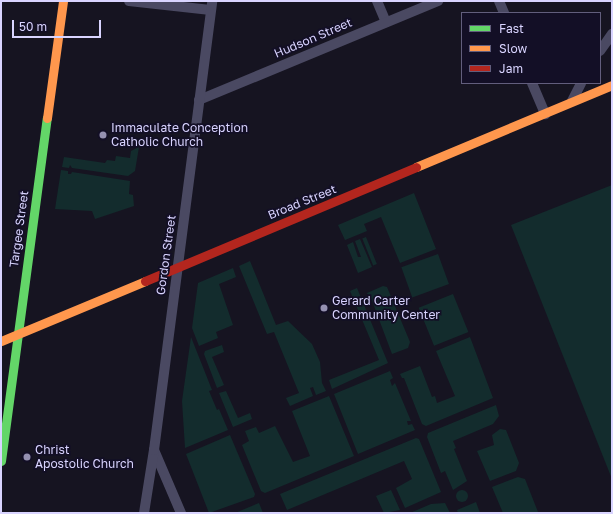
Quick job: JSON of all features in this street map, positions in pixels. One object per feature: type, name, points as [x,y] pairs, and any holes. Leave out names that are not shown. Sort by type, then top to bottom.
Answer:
[{"type":"street","name":"Targee Street","points":[[1,461],[63,1]]},
{"type":"street","points":[[129,1],[212,5]]},
{"type":"street","points":[[377,1],[386,22]]},
{"type":"street","name":"Hudson Street","points":[[199,100],[438,1]]},
{"type":"street","points":[[499,1],[504,12]]},
{"type":"street","name":"Gordon Street","points":[[144,513],[154,450],[212,5]]},
{"type":"street","points":[[601,50],[612,34]]},
{"type":"street","points":[[532,84],[545,114]]},
{"type":"street","points":[[572,101],[580,84]]},
{"type":"street","name":"Broad Street","points":[[1,341],[612,85]]},
{"type":"street","points":[[154,450],[181,513]]},
{"type":"green space","points":[[139,147],[135,171],[128,176],[72,168],[70,165],[69,168],[62,167],[64,157],[105,163],[107,160],[115,161],[116,156],[130,158],[131,151]]},
{"type":"green space","points":[[61,170],[68,171],[68,174],[71,174],[72,172],[130,181],[129,194],[133,195],[134,206],[95,219],[92,211],[55,209]]},
{"type":"green space","points":[[612,185],[612,479],[511,225]]},
{"type":"green space","points":[[414,193],[436,249],[400,263],[381,217],[364,224],[367,231],[345,240],[338,225]]},
{"type":"green space","points":[[366,237],[377,264],[373,265],[362,238]]},
{"type":"green space","points":[[360,239],[372,267],[358,273],[347,245],[353,242],[358,257],[361,257],[355,241]]},
{"type":"green space","points":[[438,254],[449,284],[412,297],[401,267]]},
{"type":"green space","points":[[250,261],[276,325],[288,321],[312,344],[320,362],[322,383],[326,391],[316,395],[313,387],[310,388],[313,396],[290,406],[286,398],[299,393],[274,332],[267,334],[239,266]]},
{"type":"green space","points":[[233,268],[236,277],[219,284],[233,325],[216,332],[218,338],[199,346],[192,328],[198,283]]},
{"type":"green space","points":[[383,286],[387,287],[410,342],[408,348],[392,354],[371,298],[369,298],[367,293]]},
{"type":"green space","points":[[357,288],[388,363],[332,389],[329,380],[379,360],[350,291]]},
{"type":"green space","points":[[453,294],[468,332],[434,346],[419,308]]},
{"type":"green space","points":[[191,337],[212,390],[209,391],[228,430],[185,448],[182,401]]},
{"type":"green space","points":[[470,337],[493,398],[426,426],[422,424],[404,378],[402,378],[400,374],[420,366],[432,397],[435,396],[437,403],[455,396],[436,351]]},
{"type":"green space","points":[[222,345],[224,352],[212,357],[224,385],[217,388],[204,354],[205,351]]},
{"type":"green space","points":[[390,371],[393,378],[390,380],[392,386],[395,383],[411,421],[407,421],[408,425],[412,424],[415,430],[358,454],[334,394]]},
{"type":"green space","points":[[226,391],[238,418],[250,413],[252,419],[233,427],[219,393]]},
{"type":"green space","points":[[329,396],[354,456],[265,493],[261,491],[242,445],[249,441],[245,431],[256,427],[259,433],[275,426],[293,462],[310,456],[292,411]]},
{"type":"green space","points":[[496,405],[499,416],[493,424],[453,441],[456,448],[454,449],[467,481],[453,490],[445,471],[441,473],[427,437],[428,433]]},
{"type":"green space","points":[[500,429],[506,430],[519,463],[516,471],[490,481],[477,451],[494,445],[492,435]]},
{"type":"green space","points":[[230,435],[255,494],[254,497],[209,513],[186,454]]},
{"type":"green space","points":[[416,438],[419,439],[441,492],[405,508],[396,488],[412,479],[404,461],[287,510],[280,494]]},
{"type":"green space","points":[[518,477],[525,479],[538,512],[503,513],[492,487]]},
{"type":"green space","points":[[391,490],[400,510],[384,513],[376,496]]},
{"type":"green space","points":[[460,490],[464,490],[468,496],[464,502],[460,502],[456,498],[456,494]]},
{"type":"green space","points":[[476,502],[480,513],[458,513],[457,510]]},
{"type":"green space","points":[[259,503],[263,513],[235,513]]},
{"type":"green space","points":[[445,503],[450,513],[410,513],[431,504]]},
{"type":"traffic: fast","points":[[1,461],[47,118]]},
{"type":"traffic: slow","points":[[47,118],[63,1]]},
{"type":"traffic: slow","points":[[416,167],[612,85]]},
{"type":"traffic: slow","points":[[1,341],[145,281]]},
{"type":"traffic: jam","points":[[145,281],[416,167]]},
{"type":"place","name":"Immaculate Conception Catholic Church","points":[[103,135]]},
{"type":"place","name":"Gerard Carter Community Center","points":[[324,308]]},
{"type":"place","name":"Christ Apostolic Church","points":[[27,457]]}]
